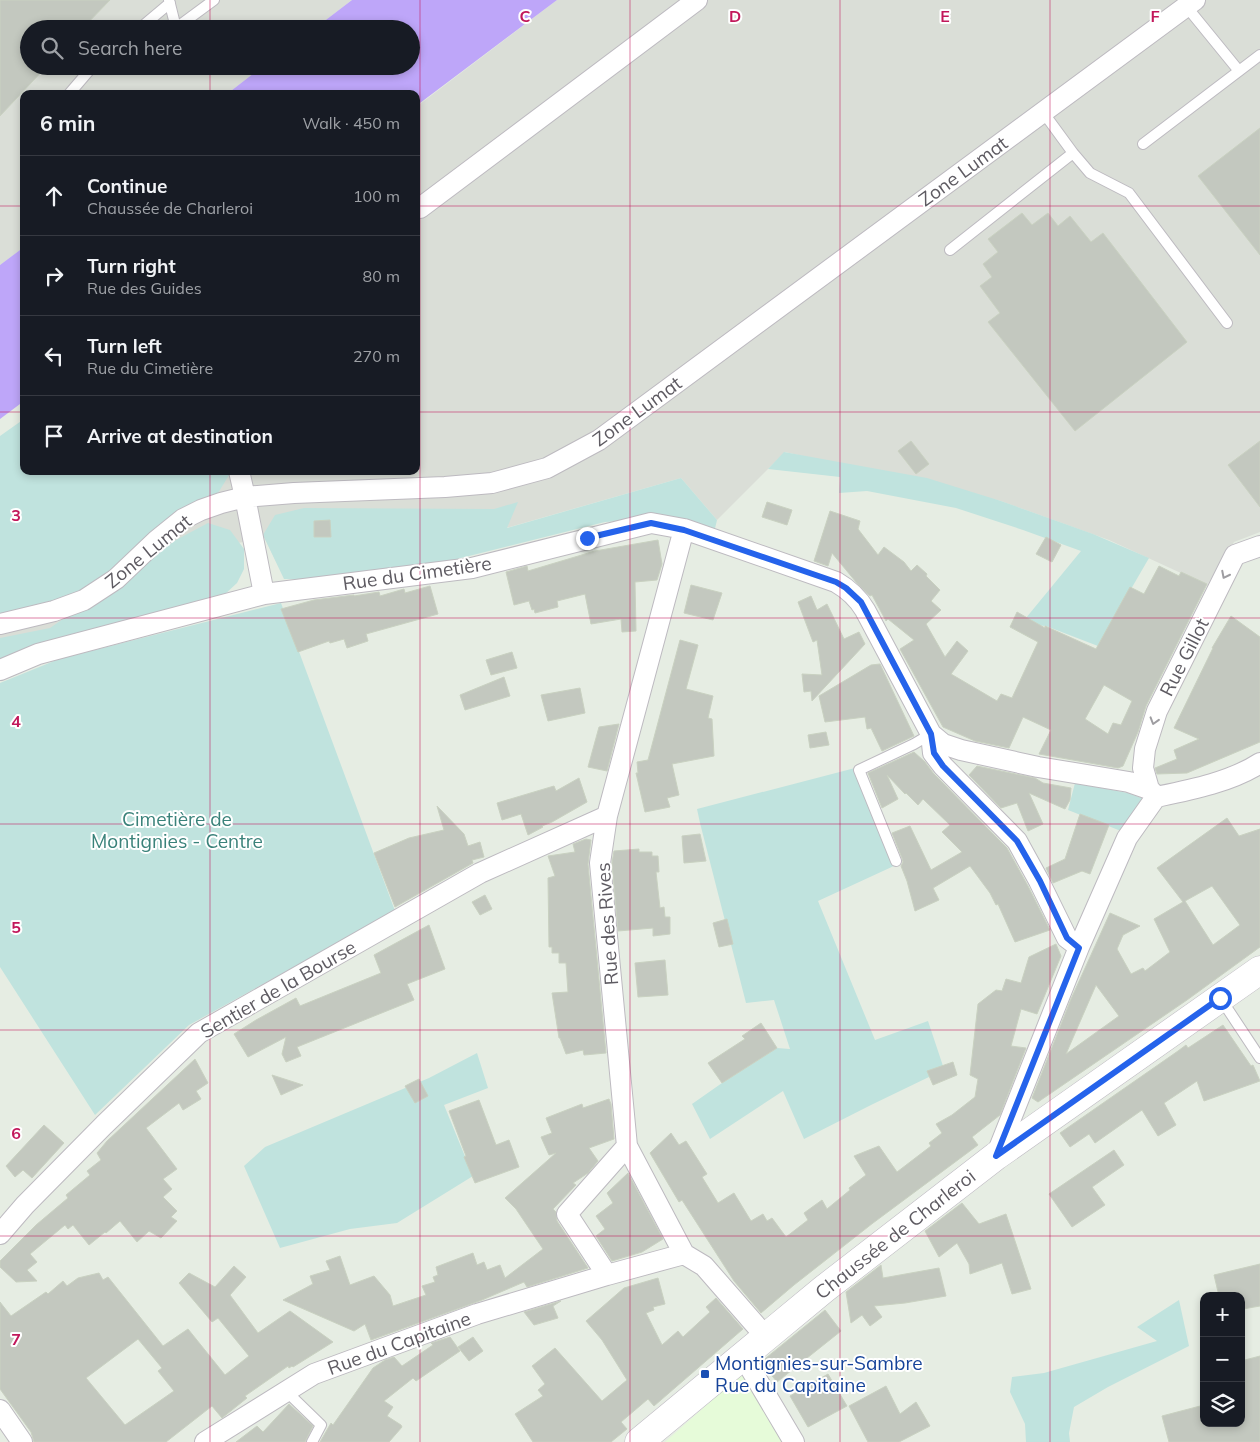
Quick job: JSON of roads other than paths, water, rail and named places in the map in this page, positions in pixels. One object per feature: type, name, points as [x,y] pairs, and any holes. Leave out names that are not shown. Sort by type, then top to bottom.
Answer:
[{"type":"main road","name":"Chaussée de Charleroi","points":[[639,1442],[824,1288],[996,1156],[1260,970]]},
{"type":"street","points":[[420,208],[697,0]]},
{"type":"street","name":"Zone Lumat","points":[[0,624],[54,611],[84,600],[116,579],[157,540],[183,519],[221,503],[245,497],[294,493],[445,487],[492,483],[547,468],[599,440],[1191,3]]},
{"type":"street","points":[[240,475],[264,594]]},
{"type":"street","name":"Rue du Cimetière","points":[[0,670],[38,654],[264,594],[472,568],[651,523],[684,530],[836,582],[846,588],[861,602],[931,734],[934,753],[943,766],[1017,841],[1040,881],[1067,938],[1079,948]]},
{"type":"street","name":"Rue des Rives","points":[[684,530],[607,816],[600,863],[627,1146],[684,1254]]},
{"type":"street","name":"Rue Gillot","points":[[1152,793],[1142,768],[1145,749],[1157,711],[1236,555],[1260,546]]},
{"type":"street","points":[[931,734],[942,744],[961,750],[1038,767],[1129,782],[1152,793],[1193,789],[1247,771],[1260,763]]},
{"type":"street","points":[[996,1156],[1079,948],[1127,838],[1152,793]]},
{"type":"street","name":"Sentier de la Bourse","points":[[0,1234],[104,1125],[199,1033],[480,873],[607,816]]},
{"type":"street","points":[[607,1274],[567,1214],[627,1146]]},
{"type":"street","points":[[684,1254],[704,1266],[766,1337]]},
{"type":"street","name":"Rue du Capitaine","points":[[205,1442],[314,1374],[477,1314],[607,1274],[684,1254]]},
{"type":"street","points":[[743,1356],[794,1442]]},
{"type":"street","points":[[0,1410],[22,1442]]},
{"type":"lane","points":[[187,20],[214,0]]},
{"type":"lane","points":[[149,20],[170,2],[174,20]]},
{"type":"lane","points":[[1191,3],[1239,71]]},
{"type":"lane","points":[[1143,144],[1260,55]]},
{"type":"lane","points":[[72,90],[85,75]]},
{"type":"lane","points":[[1043,112],[1090,173],[1129,193],[1227,323]]},
{"type":"lane","points":[[950,250],[1073,153]]},
{"type":"lane","points":[[896,861],[858,770],[931,734]]},
{"type":"lane","points":[[1220,998],[1260,1058]]},
{"type":"lane","points":[[286,1391],[321,1425],[312,1442]]},
{"type":"place","name":"Montignies-sur-Sambre Rue du Capitaine","points":[[705,1374]]},
{"type":"park label","name":"Cimetière de Montignies - Centre","points":[[177,830]]}]
